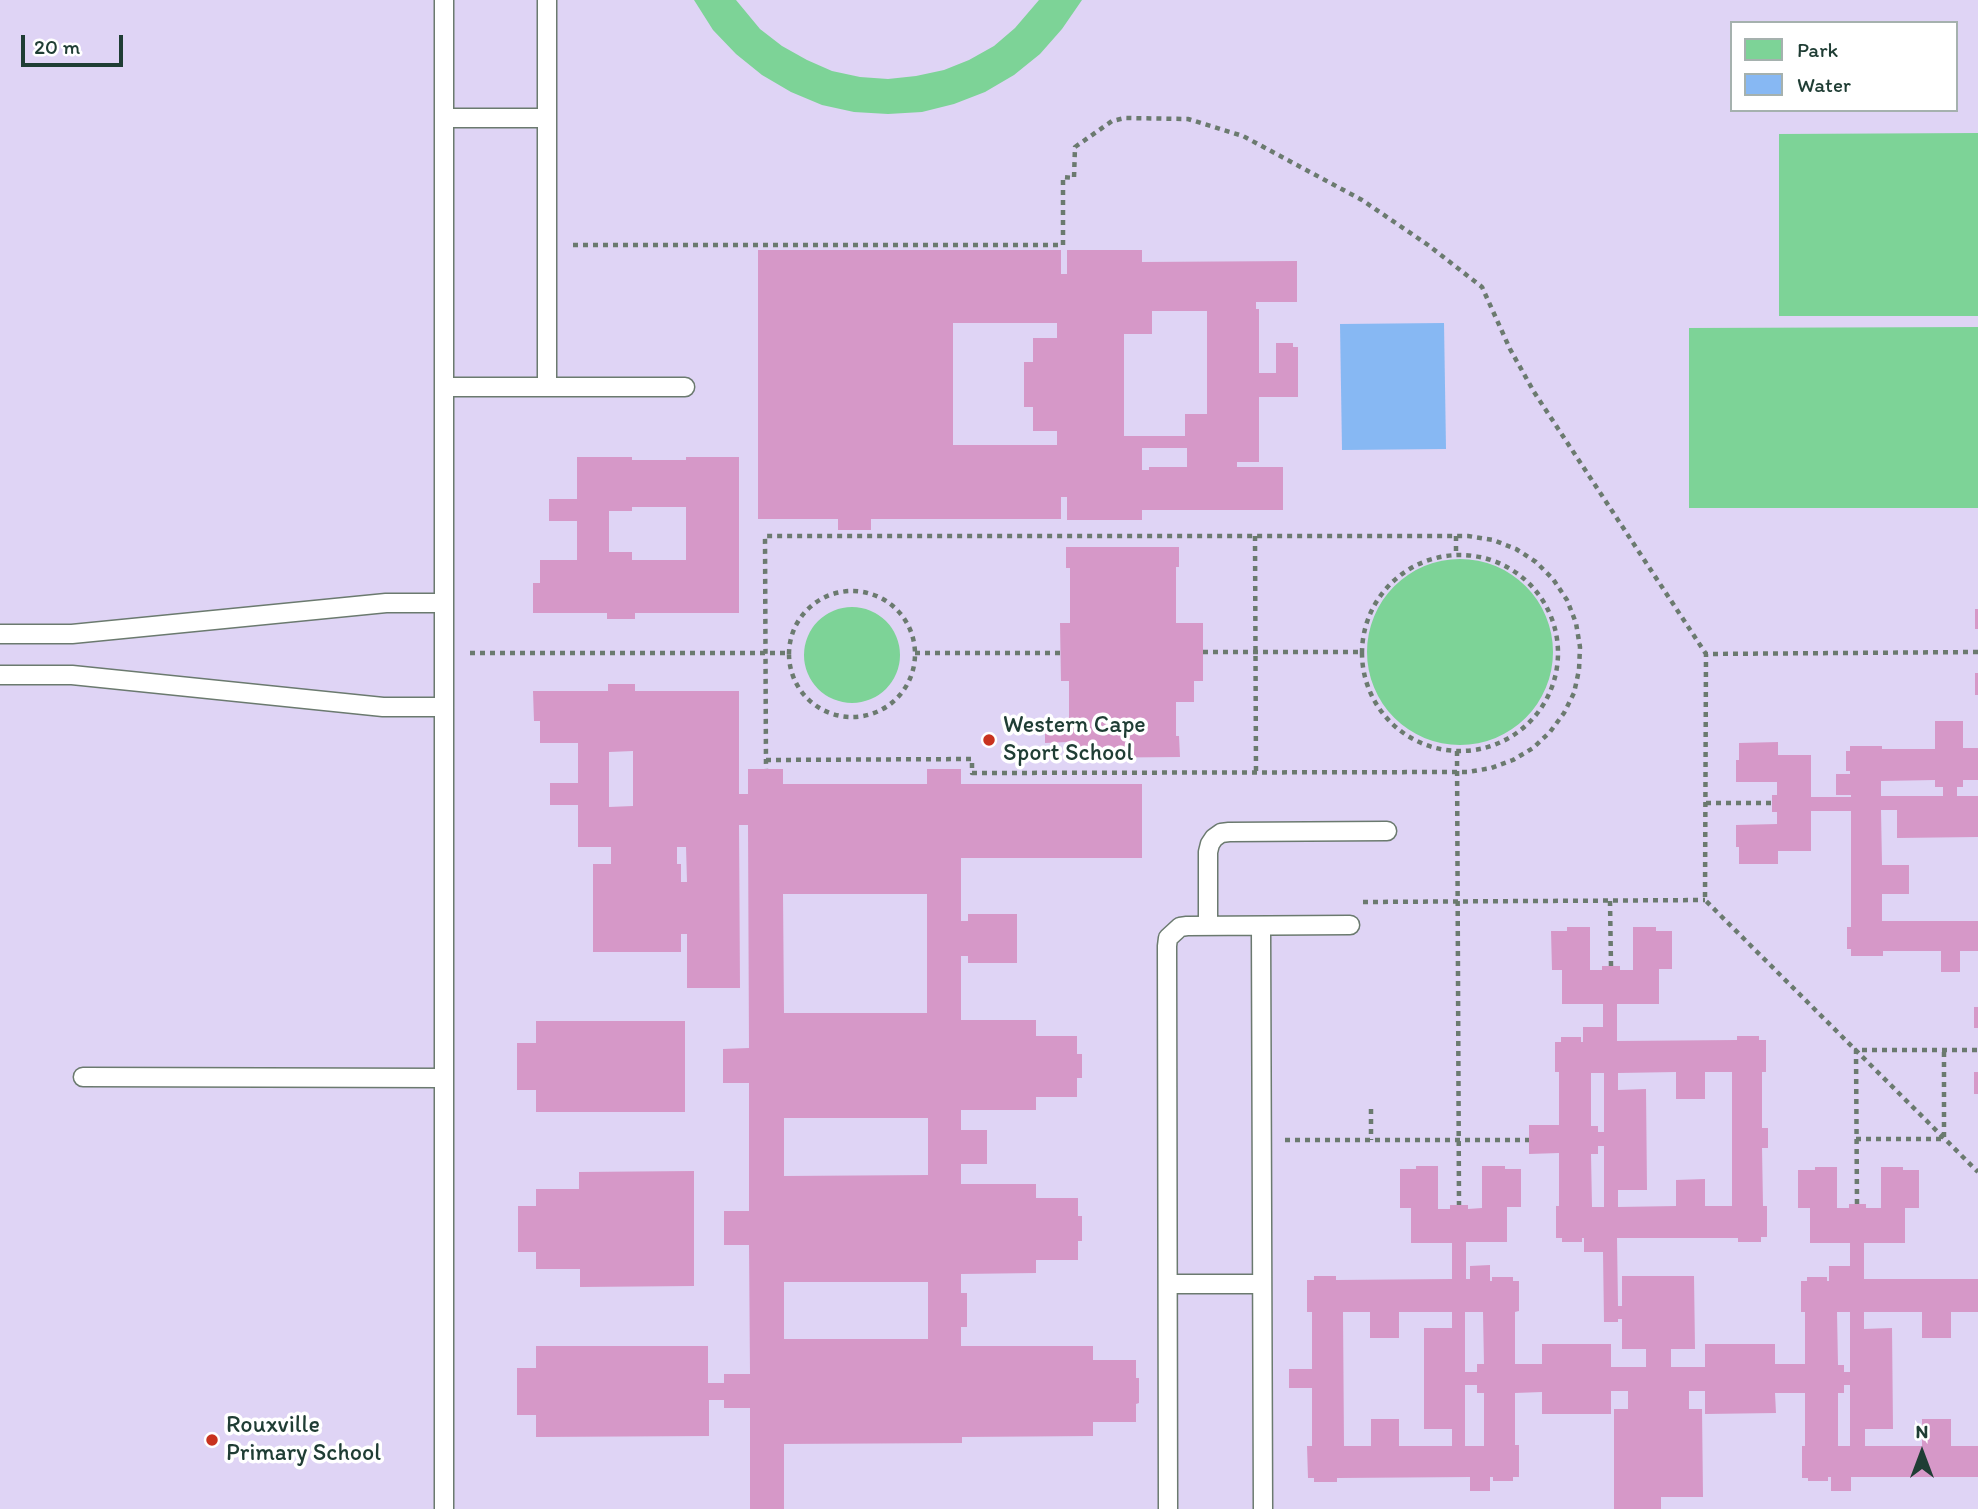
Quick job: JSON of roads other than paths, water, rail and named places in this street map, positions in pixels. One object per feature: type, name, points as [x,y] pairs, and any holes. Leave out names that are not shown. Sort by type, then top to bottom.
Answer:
[{"type":"lane","points":[[444,0],[444,1509]]},
{"type":"lane","points":[[547,0],[547,387]]},
{"type":"lane","points":[[444,118],[547,118]]},
{"type":"lane","points":[[444,387],[685,387]]},
{"type":"lane","points":[[0,634],[72,634],[386,603],[444,603]]},
{"type":"lane","points":[[0,675],[72,675],[383,707],[444,707]]},
{"type":"lane","points":[[1208,926],[1208,852],[1214,838],[1221,833],[1387,831]]},
{"type":"lane","points":[[1168,1509],[1168,938],[1180,928],[1208,926],[1350,925]]},
{"type":"lane","points":[[1261,926],[1263,1509]]},
{"type":"lane","points":[[83,1077],[444,1078]]},
{"type":"lane","points":[[1168,1284],[1262,1284]]},
{"type":"water","points":[[1444,323],[1446,449],[1342,450],[1340,324]]},
{"type":"place","name":"Western Cape Sport School","points":[[989,740]]},
{"type":"place","name":"Rouxville Primary School","points":[[212,1440]]}]
